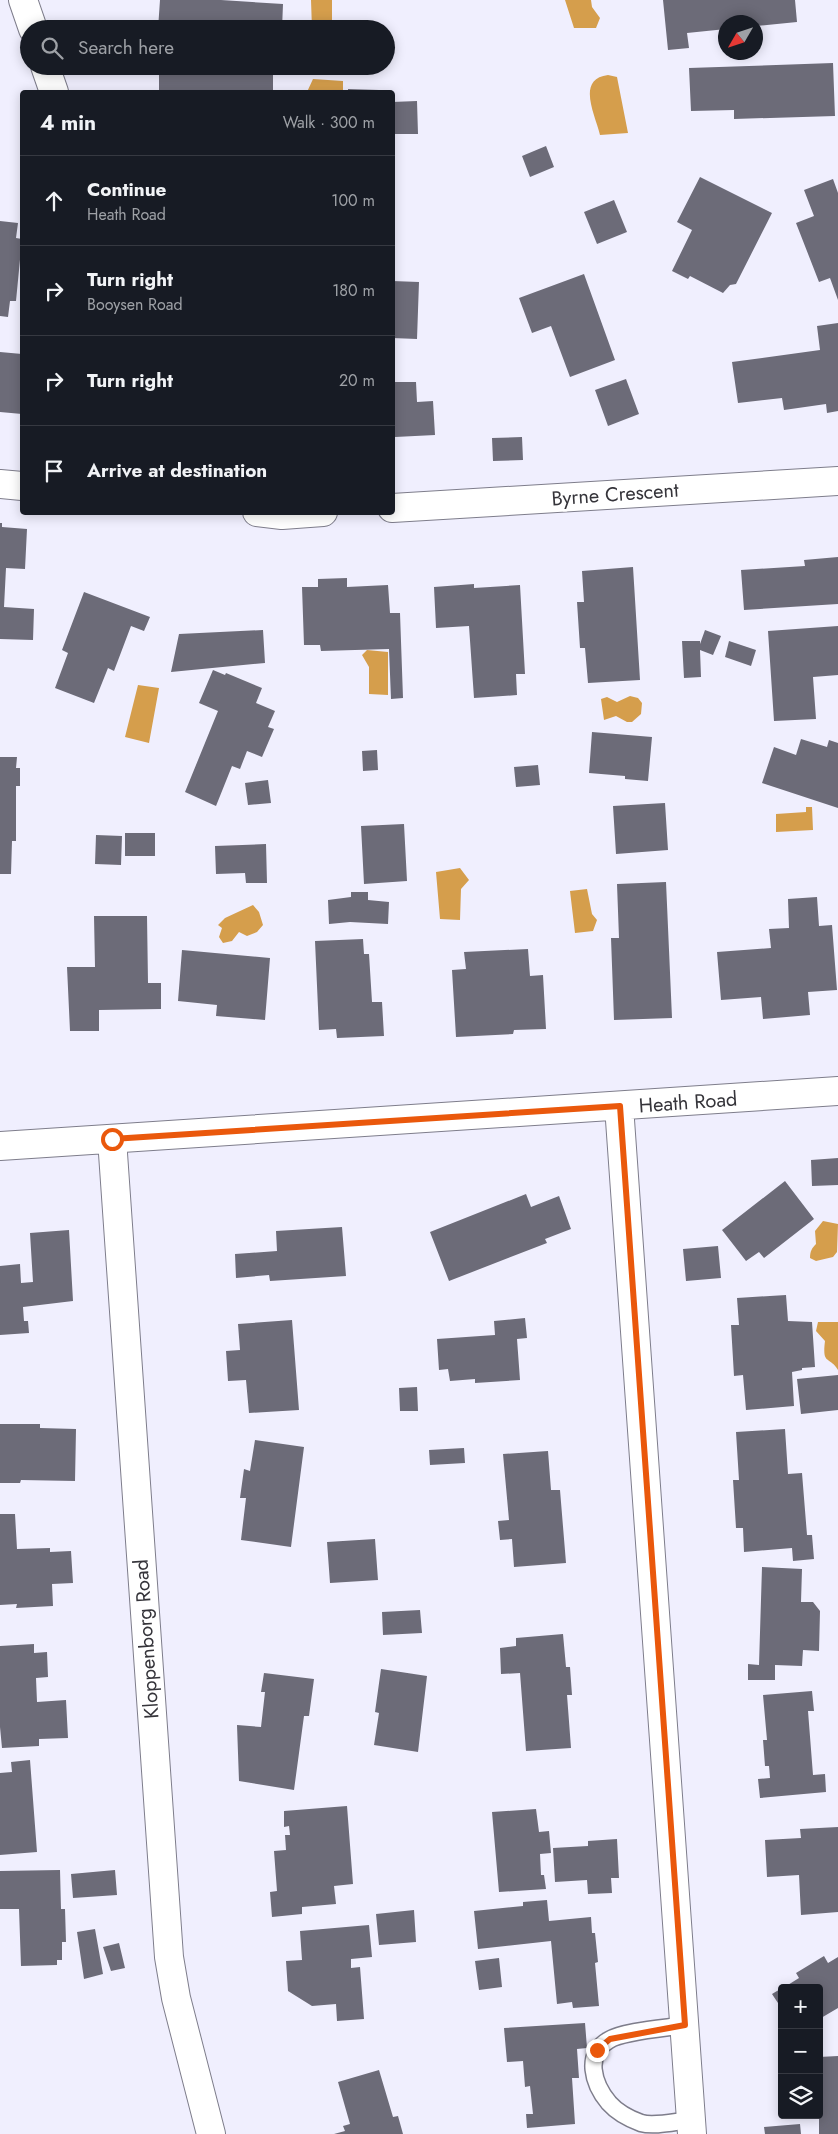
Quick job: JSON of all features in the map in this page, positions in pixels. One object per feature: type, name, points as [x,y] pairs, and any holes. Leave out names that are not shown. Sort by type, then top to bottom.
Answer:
[{"type":"street","points":[[23,0],[30,20]]},
{"type":"street","points":[[48,75],[53,90]]},
{"type":"street","name":"Byrne Crescent","points":[[395,508],[838,481]]},
{"type":"street","points":[[0,484],[20,486]]},
{"type":"street","name":"Heath Road","points":[[0,1146],[838,1091]]},
{"type":"street","points":[[620,1106],[692,2127]]},
{"type":"street","name":"Kloppenborg Road","points":[[112,1139],[169,1957],[176,1998],[210,2134]]},
{"type":"lane","points":[[685,2025],[610,2039],[597,2050],[592,2062],[596,2082],[609,2103],[625,2116],[644,2124],[692,2127]]},
{"type":"shaded area","points":[[311,0],[332,0],[332,20],[312,20]]},
{"type":"shaded area","points":[[565,0],[591,0],[592,7],[600,18],[596,28],[574,28]]},
{"type":"shaded area","points":[[608,75],[617,77],[628,133],[600,135],[590,99],[590,90],[598,78]]},
{"type":"shaded area","points":[[313,79],[343,81],[343,90],[308,90]]},
{"type":"shaded area","points":[[367,650],[388,652],[388,695],[369,694],[369,667],[362,655]]},
{"type":"shaded area","points":[[138,685],[159,688],[149,743],[125,737]]},
{"type":"shaded area","points":[[630,696],[638,698],[642,703],[641,714],[632,722],[627,722],[616,716],[604,720],[601,699],[607,697],[617,702]]},
{"type":"shaded area","points":[[806,807],[812,807],[813,830],[776,832],[776,814],[806,812]]},
{"type":"shaded area","points":[[460,868],[469,880],[461,889],[460,920],[440,919],[436,872]]},
{"type":"shaded area","points":[[587,889],[592,914],[597,920],[593,931],[575,933],[570,891]]},
{"type":"shaded area","points":[[253,905],[259,912],[263,925],[257,932],[247,936],[239,932],[232,941],[223,943],[219,937],[222,928],[218,925],[225,918]]},
{"type":"shaded area","points":[[823,1221],[838,1224],[837,1252],[833,1257],[816,1261],[810,1258],[810,1253],[816,1244],[815,1231]]},
{"type":"shaded area","points":[[818,1322],[838,1322],[838,1370],[825,1357],[825,1341],[816,1331]]},
{"type":"building","points":[[160,0],[221,0],[283,4],[282,20],[159,20]]},
{"type":"building","points":[[663,0],[795,0],[797,22],[763,25],[763,15],[718,15],[718,30],[687,33],[689,48],[668,50]]},
{"type":"building","points":[[833,63],[835,116],[734,119],[734,110],[691,111],[689,68]]},
{"type":"building","points":[[159,75],[273,75],[273,90],[159,90]]},
{"type":"building","points":[[417,101],[418,134],[395,134],[395,102]]},
{"type":"building","points":[[546,146],[554,167],[530,177],[522,156]]},
{"type":"building","points":[[700,177],[772,213],[736,284],[730,285],[723,293],[690,276],[688,279],[672,271],[692,230],[677,222]]},
{"type":"building","points":[[833,179],[838,193],[838,300],[830,278],[819,282],[796,223],[814,216],[804,190]]},
{"type":"building","points":[[614,200],[627,232],[597,244],[584,212]]},
{"type":"building","points":[[0,221],[18,223],[16,238],[20,239],[20,260],[16,301],[10,301],[8,317],[0,316]]},
{"type":"building","points":[[584,274],[615,360],[570,377],[551,326],[532,333],[519,298]]},
{"type":"building","points":[[395,281],[419,282],[417,339],[395,338]]},
{"type":"building","points":[[838,323],[838,411],[827,413],[826,404],[784,410],[782,398],[738,403],[732,362],[820,350],[817,326]]},
{"type":"building","points":[[0,352],[20,354],[20,414],[0,412]]},
{"type":"building","points":[[626,379],[639,414],[608,426],[595,390]]},
{"type":"building","points":[[395,382],[416,382],[417,402],[433,401],[435,435],[395,437]]},
{"type":"building","points":[[522,437],[523,460],[493,461],[492,438]]},
{"type":"building","points":[[0,523],[2,523],[2,527],[27,529],[25,569],[6,568],[4,607],[34,609],[33,640],[0,639]]},
{"type":"building","points":[[838,557],[838,604],[744,610],[741,570],[805,566],[804,560]]},
{"type":"building","points":[[633,567],[640,680],[588,683],[585,648],[580,648],[577,602],[584,602],[582,571]]},
{"type":"building","points":[[347,578],[347,587],[388,585],[390,613],[400,613],[403,698],[391,699],[389,649],[321,651],[320,645],[304,645],[302,587],[318,587],[318,579]]},
{"type":"building","points":[[474,584],[474,588],[520,585],[525,674],[516,674],[517,695],[474,698],[469,626],[436,628],[434,587]]},
{"type":"building","points":[[84,592],[150,617],[144,631],[131,626],[114,671],[108,668],[94,703],[55,688],[68,653],[62,650]]},
{"type":"building","points":[[838,626],[838,675],[813,677],[816,719],[774,721],[768,631]]},
{"type":"building","points":[[263,630],[265,663],[171,672],[179,634]]},
{"type":"building","points":[[705,630],[721,636],[713,655],[700,650],[701,677],[684,678],[682,641],[700,641],[700,644]]},
{"type":"building","points":[[729,641],[756,650],[751,666],[725,657]]},
{"type":"building","points":[[213,670],[225,675],[226,673],[262,688],[256,703],[275,711],[268,727],[274,729],[262,757],[247,751],[240,769],[232,766],[216,806],[185,792],[218,711],[199,703]]},
{"type":"building","points":[[592,732],[652,737],[648,781],[625,779],[625,776],[589,773]]},
{"type":"building","points":[[801,739],[827,747],[829,740],[838,743],[838,808],[762,783],[774,747],[796,755]]},
{"type":"building","points":[[377,750],[378,770],[363,771],[362,751]]},
{"type":"building","points":[[0,757],[17,757],[16,768],[20,768],[20,786],[16,786],[16,841],[12,841],[11,874],[0,874]]},
{"type":"building","points":[[538,765],[540,785],[516,787],[514,767]]},
{"type":"building","points":[[268,780],[271,803],[248,805],[245,783]]},
{"type":"building","points":[[665,803],[668,850],[616,854],[613,806]]},
{"type":"building","points":[[404,824],[407,881],[364,884],[361,826]]},
{"type":"building","points":[[125,833],[155,833],[155,856],[125,856]]},
{"type":"building","points":[[96,835],[122,836],[121,865],[95,864]]},
{"type":"building","points":[[266,844],[267,883],[246,883],[245,873],[216,874],[215,846]]},
{"type":"building","points":[[666,882],[672,1018],[614,1020],[611,938],[619,938],[617,884]]},
{"type":"building","points":[[351,892],[368,892],[368,900],[389,902],[388,924],[350,922],[329,924],[328,900],[351,897]]},
{"type":"building","points":[[817,897],[819,926],[832,925],[837,990],[808,992],[810,1015],[763,1019],[761,997],[721,1000],[717,952],[771,948],[769,929],[789,928],[788,899]]},
{"type":"building","points":[[94,916],[147,916],[148,983],[161,983],[161,1009],[99,1010],[99,1031],[70,1031],[67,967],[95,967]]},
{"type":"building","points":[[363,939],[364,954],[369,954],[372,1002],[382,1002],[384,1036],[337,1038],[336,1029],[319,1030],[315,941]]},
{"type":"building","points":[[528,949],[530,976],[543,975],[546,1029],[514,1030],[513,1034],[456,1037],[452,970],[466,969],[464,952]]},
{"type":"building","points":[[182,950],[270,958],[265,1020],[216,1016],[217,1005],[178,1001]]},
{"type":"building","points":[[838,1158],[838,1185],[812,1186],[811,1160]]},
{"type":"building","points":[[785,1181],[814,1219],[764,1258],[759,1252],[746,1261],[722,1230]]},
{"type":"building","points":[[526,1194],[531,1207],[559,1196],[571,1229],[545,1239],[547,1243],[449,1281],[430,1232]]},
{"type":"building","points":[[342,1227],[346,1276],[270,1281],[269,1275],[236,1278],[235,1254],[277,1251],[276,1231]]},
{"type":"building","points":[[69,1230],[73,1301],[23,1307],[24,1321],[28,1321],[29,1333],[0,1335],[0,1266],[20,1264],[21,1283],[33,1282],[30,1233]]},
{"type":"building","points":[[718,1246],[721,1278],[686,1281],[683,1249]]},
{"type":"building","points":[[786,1295],[788,1321],[812,1322],[815,1367],[802,1368],[802,1370],[792,1372],[794,1406],[746,1410],[743,1375],[734,1376],[731,1325],[739,1325],[737,1298]]},
{"type":"building","points":[[525,1318],[527,1338],[517,1339],[520,1380],[475,1383],[475,1379],[450,1381],[448,1369],[439,1370],[437,1339],[495,1335],[494,1321]]},
{"type":"building","points":[[292,1320],[299,1410],[249,1413],[246,1380],[228,1381],[226,1351],[240,1350],[238,1324]]},
{"type":"building","points":[[838,1375],[838,1410],[801,1414],[797,1379]]},
{"type":"building","points":[[417,1387],[418,1411],[400,1411],[399,1388]]},
{"type":"building","points":[[0,1424],[40,1424],[40,1428],[76,1429],[75,1481],[21,1480],[20,1483],[0,1483]]},
{"type":"building","points":[[785,1429],[788,1474],[802,1473],[807,1535],[812,1535],[814,1559],[793,1561],[792,1548],[744,1552],[743,1528],[736,1528],[733,1480],[739,1480],[736,1432]]},
{"type":"building","points":[[255,1440],[304,1447],[291,1547],[241,1540],[246,1498],[240,1498],[244,1469],[250,1471]]},
{"type":"building","points":[[464,1448],[465,1463],[430,1465],[429,1450]]},
{"type":"building","points":[[548,1451],[551,1490],[560,1490],[566,1563],[514,1567],[512,1539],[500,1540],[498,1521],[509,1520],[503,1454]]},
{"type":"building","points":[[0,1514],[15,1514],[17,1549],[50,1548],[50,1552],[71,1551],[73,1583],[52,1584],[53,1606],[16,1608],[17,1604],[0,1605]]},
{"type":"building","points":[[375,1539],[378,1580],[330,1583],[327,1542]]},
{"type":"building","points":[[762,1567],[802,1569],[801,1602],[813,1602],[820,1611],[819,1651],[803,1650],[802,1666],[775,1665],[775,1680],[748,1680],[748,1664],[759,1665]]},
{"type":"building","points":[[420,1610],[422,1633],[383,1635],[382,1612]]},
{"type":"building","points":[[563,1634],[566,1667],[570,1667],[572,1695],[567,1695],[571,1748],[526,1751],[520,1673],[501,1674],[500,1648],[516,1646],[516,1638]]},
{"type":"building","points":[[34,1644],[34,1653],[47,1652],[48,1677],[36,1678],[37,1702],[66,1700],[68,1738],[39,1739],[39,1746],[2,1748],[0,1727],[0,1646]]},
{"type":"building","points":[[381,1669],[427,1676],[418,1752],[374,1745],[379,1713],[375,1712]]},
{"type":"building","points":[[264,1673],[314,1679],[309,1716],[304,1716],[294,1790],[239,1781],[237,1725],[261,1727],[265,1692],[261,1692]]},
{"type":"building","points":[[812,1691],[814,1711],[808,1711],[813,1775],[825,1774],[826,1792],[760,1798],[758,1779],[770,1778],[769,1766],[765,1766],[763,1740],[767,1740],[763,1695]]},
{"type":"building","points":[[30,1760],[37,1852],[0,1855],[0,1773],[12,1772],[11,1762]]},
{"type":"building","points":[[347,1806],[353,1884],[334,1886],[336,1904],[302,1907],[302,1914],[272,1917],[270,1892],[277,1891],[274,1851],[286,1850],[285,1835],[290,1835],[289,1826],[284,1827],[284,1811]]},
{"type":"building","points":[[536,1809],[539,1832],[549,1831],[551,1853],[540,1854],[541,1875],[544,1875],[546,1889],[499,1892],[492,1812]]},
{"type":"building","points":[[838,1827],[838,1912],[801,1915],[799,1875],[767,1877],[765,1840],[801,1838],[800,1829]]},
{"type":"building","points":[[617,1839],[619,1878],[611,1878],[612,1893],[588,1894],[587,1880],[555,1882],[553,1848],[588,1846],[588,1841]]},
{"type":"building","points":[[60,1870],[61,1909],[65,1909],[66,1942],[62,1942],[62,1960],[57,1960],[57,1965],[21,1966],[19,1909],[0,1909],[0,1871]]},
{"type":"building","points":[[115,1870],[117,1895],[73,1898],[71,1874]]},
{"type":"building","points":[[547,1900],[549,1921],[591,1917],[598,1962],[595,1963],[599,2006],[573,2008],[572,2002],[557,2004],[551,1941],[478,1949],[474,1911],[523,1906],[523,1902]]},
{"type":"building","points":[[414,1910],[416,1942],[379,1945],[376,1914]]},
{"type":"building","points":[[369,1925],[372,1957],[351,1959],[351,1968],[360,1967],[364,2019],[337,2021],[336,2004],[312,2006],[288,1991],[286,1961],[302,1960],[300,1931]]},
{"type":"building","points":[[95,1929],[103,1974],[84,1979],[77,1932]]},
{"type":"building","points":[[119,1943],[125,1968],[111,1971],[103,1947]]},
{"type":"building","points":[[824,1956],[828,1963],[838,1957],[838,2008],[823,2017],[823,1984],[789,1984],[799,1978],[796,1973]]},
{"type":"building","points":[[499,1958],[502,1987],[479,1990],[475,1961]]},
{"type":"building","points":[[778,1990],[778,2003],[772,1994]]},
{"type":"building","points":[[585,2023],[587,2048],[577,2049],[579,2078],[572,2078],[575,2124],[527,2128],[526,2114],[533,2114],[530,2086],[525,2087],[523,2061],[507,2062],[504,2028]]},
{"type":"building","points":[[838,2056],[838,2134],[819,2134],[819,2119],[823,2119],[823,2057]]},
{"type":"building","points":[[379,2070],[393,2117],[398,2116],[403,2134],[334,2134],[345,2131],[343,2126],[350,2124],[338,2082]]},
{"type":"building","points":[[800,2124],[801,2134],[765,2134],[764,2127]]},
{"type":"route","points":[[112,1139],[620,1106],[685,2025],[610,2039],[597,2050]]}]
